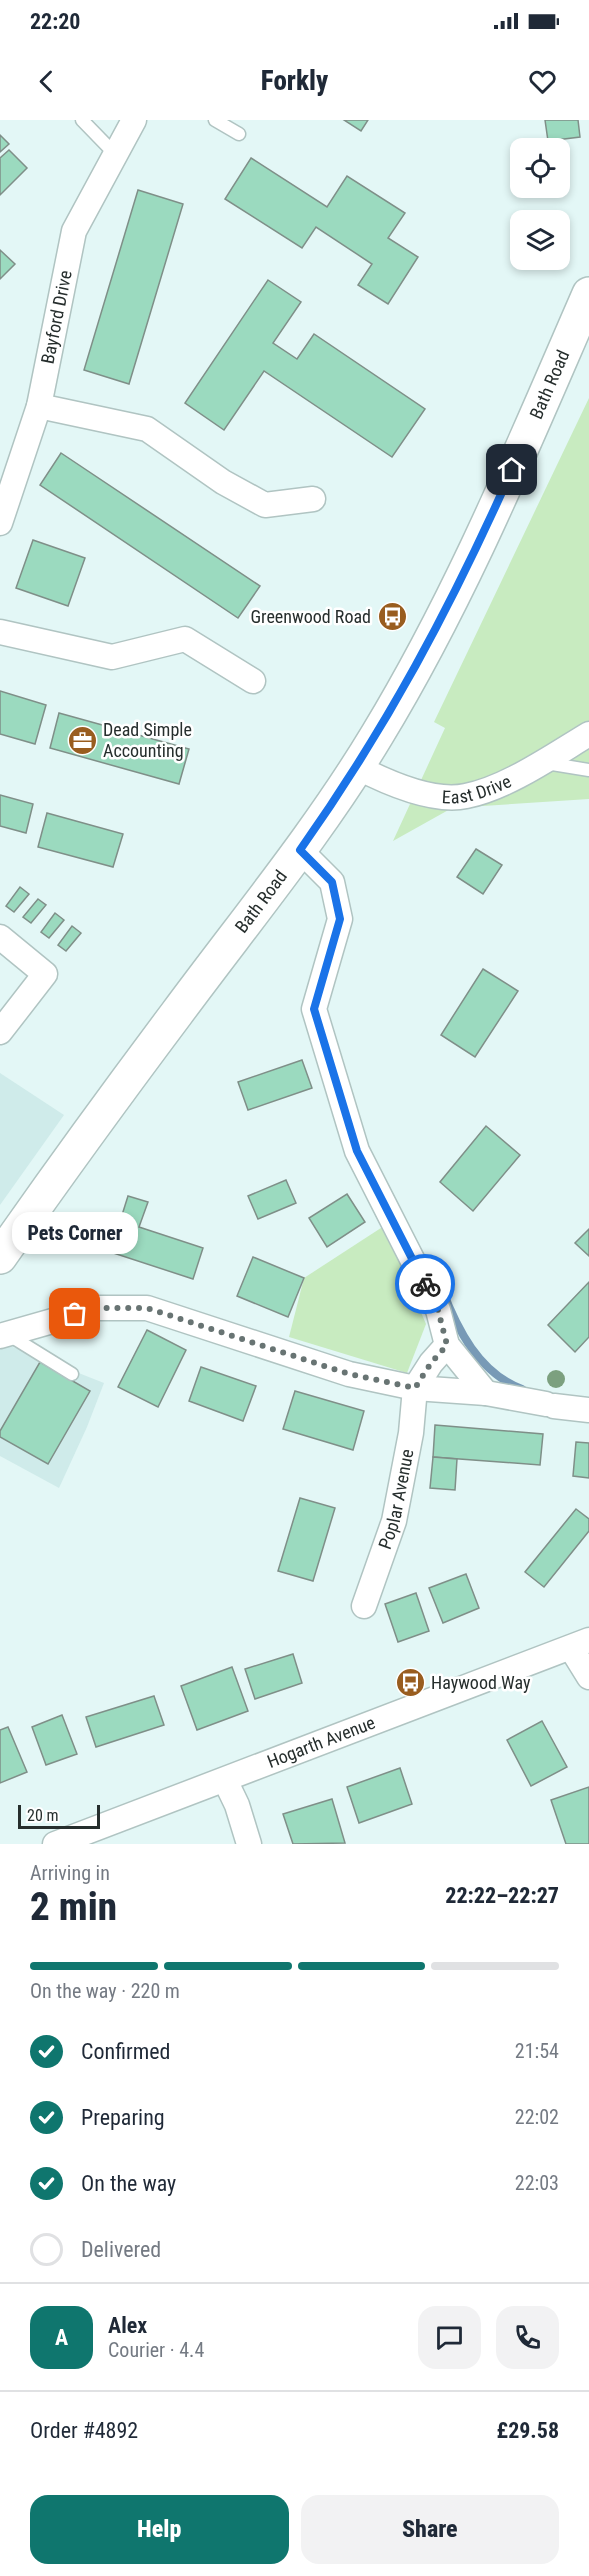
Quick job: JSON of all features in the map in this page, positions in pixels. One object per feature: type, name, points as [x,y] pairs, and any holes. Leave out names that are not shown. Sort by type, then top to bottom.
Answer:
[{"type":"main road","name":"Bath Road","points":[[0,1257],[81,1141],[300,850],[357,767],[413,674],[446,611],[589,294]]},
{"type":"street","name":"Bayford Drive","points":[[0,523],[39,406],[74,231],[135,120]]},
{"type":"street","points":[[39,406],[147,429],[224,482],[265,505],[313,499]]},
{"type":"street","points":[[0,632],[112,657],[185,639],[253,681]]},
{"type":"street","name":"East Drive","points":[[357,767],[385,782],[435,796],[465,796],[523,773],[589,734]]},
{"type":"street","points":[[300,850],[332,882],[340,919],[314,1009],[357,1151],[438,1310],[447,1345],[486,1393]]},
{"type":"street","points":[[0,938],[45,974],[0,1032]]},
{"type":"street","points":[[3,1334],[98,1308],[147,1308],[349,1374],[415,1388],[486,1393],[589,1410]]},
{"type":"street","points":[[415,1388],[431,1363],[447,1345]]},
{"type":"street","name":"Poplar Avenue","points":[[364,1606],[394,1521],[411,1433],[415,1388]]},
{"type":"street","points":[[580,1644],[589,1677]]},
{"type":"street","name":"Hogarth Avenue","points":[[55,1844],[225,1780],[351,1729],[377,1722],[580,1644]]},
{"type":"street","points":[[225,1780],[237,1805],[249,1844]]},
{"type":"lane","points":[[82,120],[116,155]]},
{"type":"lane","points":[[215,120],[239,134]]},
{"type":"lane","points":[[542,762],[589,770]]},
{"type":"lane","points":[[3,1334],[72,1374]]},
{"type":"shaded area","points":[[0,1073],[64,1115],[0,1205]]},
{"type":"shaded area","points":[[0,1342],[104,1383],[59,1488],[0,1456]]},
{"type":"green space","points":[[589,398],[589,799],[452,808],[393,841],[445,728],[434,722]]},
{"type":"green space","points":[[384,1226],[426,1324],[407,1373],[289,1337],[304,1278]]},
{"type":"building","points":[[344,120],[368,120],[361,131]]},
{"type":"building","points":[[545,120],[578,120],[580,137],[548,138]]},
{"type":"building","points":[[0,135],[9,144],[0,152]]},
{"type":"building","points":[[9,150],[27,168],[0,195],[0,158]]},
{"type":"building","points":[[251,158],[327,207],[347,176],[405,213],[388,238],[418,257],[388,304],[358,285],[372,264],[316,227],[302,248],[225,199]]},
{"type":"building","points":[[138,190],[183,204],[129,384],[84,370]]},
{"type":"building","points":[[0,250],[15,264],[0,279]]},
{"type":"building","points":[[268,280],[301,302],[273,343],[297,359],[314,334],[425,409],[392,457],[264,371],[224,430],[185,403]]},
{"type":"building","points":[[61,453],[260,586],[238,618],[40,485]]},
{"type":"building","points":[[33,540],[85,558],[68,606],[16,588]]},
{"type":"building","points":[[0,691],[46,705],[35,744],[0,734]]},
{"type":"building","points":[[59,713],[189,749],[179,784],[50,748]]},
{"type":"building","points":[[0,795],[33,804],[26,833],[0,826]]},
{"type":"building","points":[[47,813],[123,834],[113,867],[38,847]]},
{"type":"building","points":[[476,849],[502,865],[483,894],[457,877]]},
{"type":"building","points":[[20,887],[29,894],[14,912],[6,906]]},
{"type":"building","points":[[38,899],[46,905],[31,923],[23,917]]},
{"type":"building","points":[[55,913],[64,920],[49,938],[41,932]]},
{"type":"building","points":[[72,926],[81,933],[66,951],[58,945]]},
{"type":"building","points":[[483,969],[518,991],[475,1057],[441,1035]]},
{"type":"building","points":[[302,1060],[312,1088],[248,1110],[238,1082]]},
{"type":"building","points":[[486,1126],[520,1155],[473,1211],[440,1182]]},
{"type":"building","points":[[286,1180],[296,1203],[258,1219],[248,1196]]},
{"type":"building","points":[[347,1194],[365,1222],[327,1247],[309,1218]]},
{"type":"building","points":[[128,1196],[148,1202],[139,1227],[203,1248],[193,1279],[95,1247],[102,1226],[117,1231]]},
{"type":"building","points":[[589,1229],[589,1256],[575,1243]]},
{"type":"building","points":[[253,1257],[304,1278],[288,1317],[237,1296]]},
{"type":"building","points":[[589,1282],[589,1337],[575,1352],[548,1325]]},
{"type":"building","points":[[147,1330],[186,1350],[158,1407],[118,1387]]},
{"type":"building","points":[[40,1362],[90,1391],[48,1464],[0,1437],[0,1431]]},
{"type":"building","points":[[201,1367],[256,1386],[243,1421],[189,1401]]},
{"type":"building","points":[[295,1391],[364,1411],[353,1450],[283,1429]]},
{"type":"building","points":[[435,1425],[543,1434],[540,1465],[433,1457]]},
{"type":"building","points":[[576,1442],[589,1443],[589,1478],[573,1476]]},
{"type":"building","points":[[433,1457],[457,1459],[455,1490],[430,1488]]},
{"type":"building","points":[[300,1498],[335,1508],[313,1581],[278,1571]]},
{"type":"building","points":[[576,1509],[589,1519],[589,1531],[544,1587],[525,1572]]},
{"type":"building","points":[[466,1574],[479,1608],[443,1623],[429,1588]]},
{"type":"building","points":[[416,1593],[429,1631],[398,1642],[385,1604]]},
{"type":"building","points":[[293,1654],[302,1683],[255,1699],[245,1669]]},
{"type":"building","points":[[232,1667],[248,1711],[197,1730],[181,1686]]},
{"type":"building","points":[[154,1696],[164,1725],[96,1747],[86,1717]]},
{"type":"building","points":[[62,1715],[77,1754],[46,1765],[32,1727]]},
{"type":"building","points":[[542,1721],[567,1767],[531,1786],[507,1740]]},
{"type":"building","points":[[8,1727],[27,1772],[0,1783],[0,1730]]},
{"type":"building","points":[[400,1768],[412,1804],[359,1823],[347,1787]]},
{"type":"building","points":[[589,1787],[589,1844],[566,1844],[551,1800]]},
{"type":"building","points":[[332,1799],[345,1843],[293,1844],[283,1814]]},
{"type":"waterway","points":[[442,1289],[463,1334],[482,1361],[507,1382],[522,1389]]},
{"type":"way so far","points":[[75,1314],[98,1308],[147,1308],[265,1349],[349,1374],[415,1388],[431,1363],[447,1345],[438,1310],[425,1284]]},
{"type":"place","name":"Greenwood Road","points":[[392,617]]},
{"type":"place","name":"Dead Simple Accounting","points":[[82,740]]},
{"type":"place","name":"Pets Corner","points":[[75,1314]]},
{"type":"place","name":"Haywood Way","points":[[410,1683]]},
{"type":"route","points":[[425,1284],[357,1151],[314,1009],[340,919],[332,882],[300,850],[357,767],[424,655],[512,470]]}]
